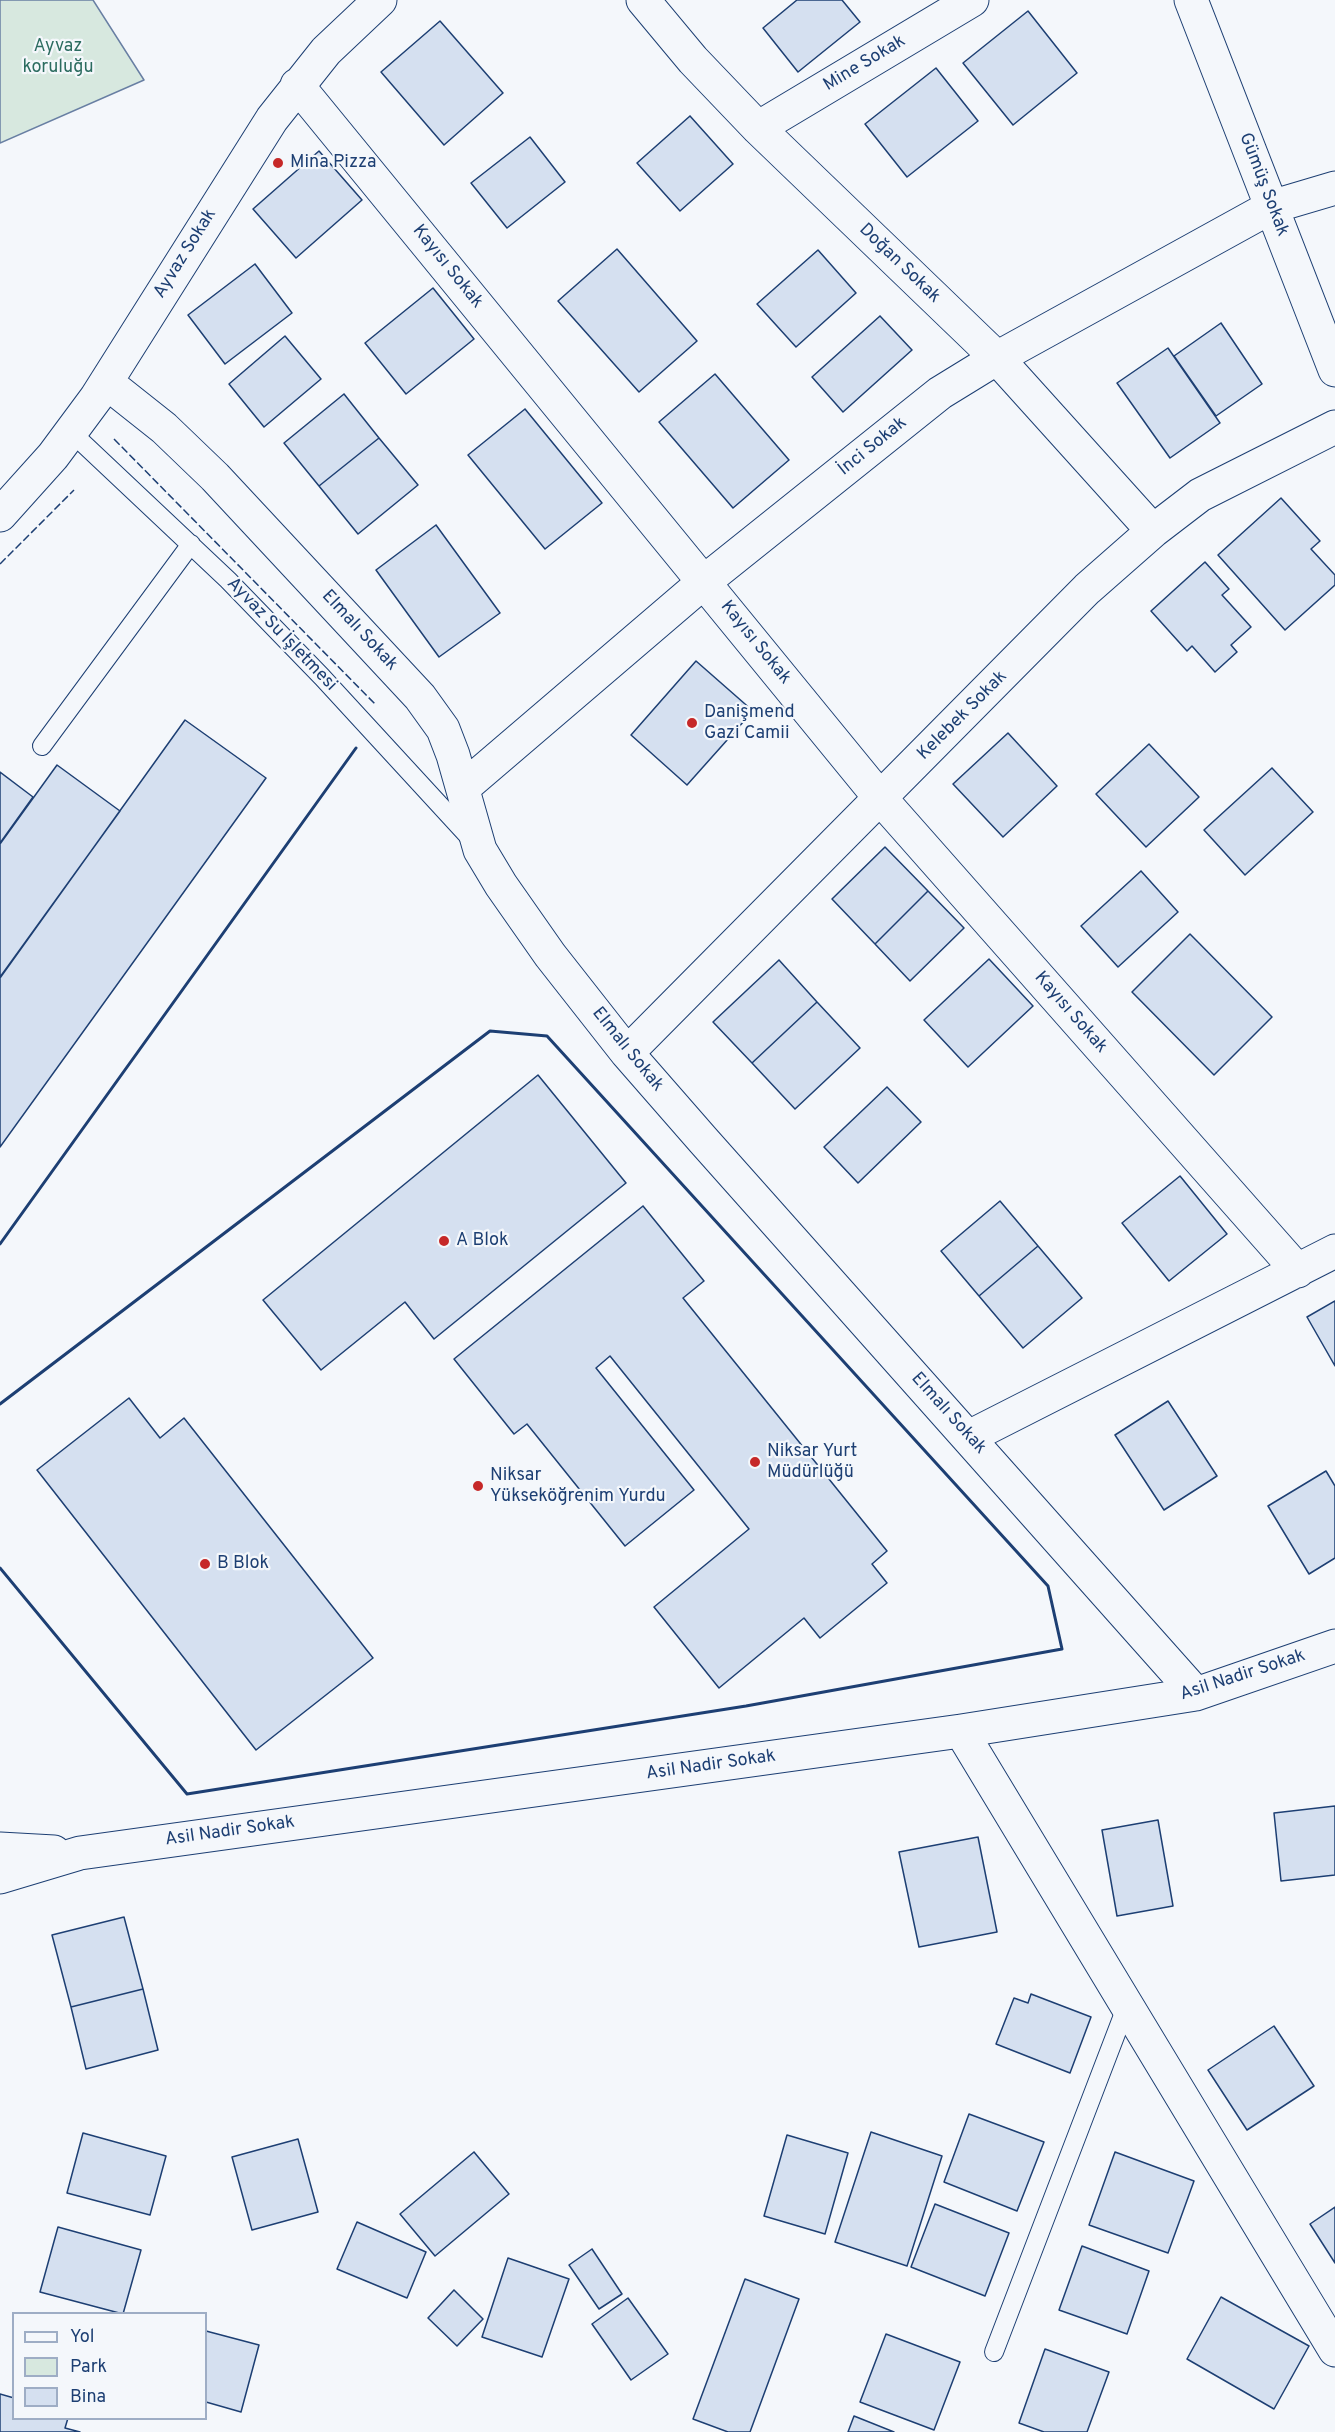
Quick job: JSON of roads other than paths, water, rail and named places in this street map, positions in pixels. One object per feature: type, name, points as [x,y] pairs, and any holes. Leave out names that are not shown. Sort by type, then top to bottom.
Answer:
[{"type":"street","name":"Ayvaz Sokak","points":[[0,515],[53,456],[106,382],[272,119],[297,85],[333,44],[380,0]]},
{"type":"street","name":"Doğan Sokak","points":[[643,0],[693,60],[758,128],[997,358],[1153,531]]},
{"type":"street","name":"Mine Sokak","points":[[758,128],[972,0]]},
{"type":"street","name":"Gümüş Sokak","points":[[1191,0],[1335,370]]},
{"type":"street","name":"Kayısı Sokak","points":[[297,85],[881,799],[1298,1271]]},
{"type":"street","name":"İnci Sokak","points":[[463,788],[705,581],[940,393],[997,358],[1271,207],[1335,188]]},
{"type":"street","name":"Elmalı Sokak","points":[[106,382],[164,428],[215,477],[420,697],[443,729],[463,788],[480,850],[501,885],[550,955],[627,1053],[1196,1694]]},
{"type":"street","name":"Kelebek Sokak","points":[[627,1053],[1088,589],[1153,531],[1200,495],[1335,427]]},
{"type":"street","points":[[969,1437],[1335,1251]]},
{"type":"street","name":"Asil Nadir Sokak","points":[[0,1876],[80,1853],[962,1731],[1196,1694],[1335,1646]]},
{"type":"street","points":[[962,1731],[1335,2350]]},
{"type":"street","name":"Asil Nadir Sokak","points":[[0,1849],[80,1853]]},
{"type":"lane","name":"Ayvaz Su İşletmesi","points":[[70,432],[191,544],[330,685],[480,850]]},
{"type":"lane","points":[[42,746],[191,544]]},
{"type":"lane","points":[[994,2352],[1127,2005]]},
{"type":"place","name":"Mina Pizza","points":[[278,163]]},
{"type":"place","name":"Danişmend Gazi Camii","points":[[692,723]]},
{"type":"place","name":"A Blok","points":[[444,1241]]},
{"type":"place","name":"Niksar Yurt Müdürlüğü","points":[[755,1462]]},
{"type":"place","name":"Niksar Yükseköğrenim Yurdu","points":[[478,1486]]},
{"type":"place","name":"B Blok","points":[[205,1564]]},
{"type":"park label","name":"Ayvaz koruluğu","points":[[58,57]]}]
